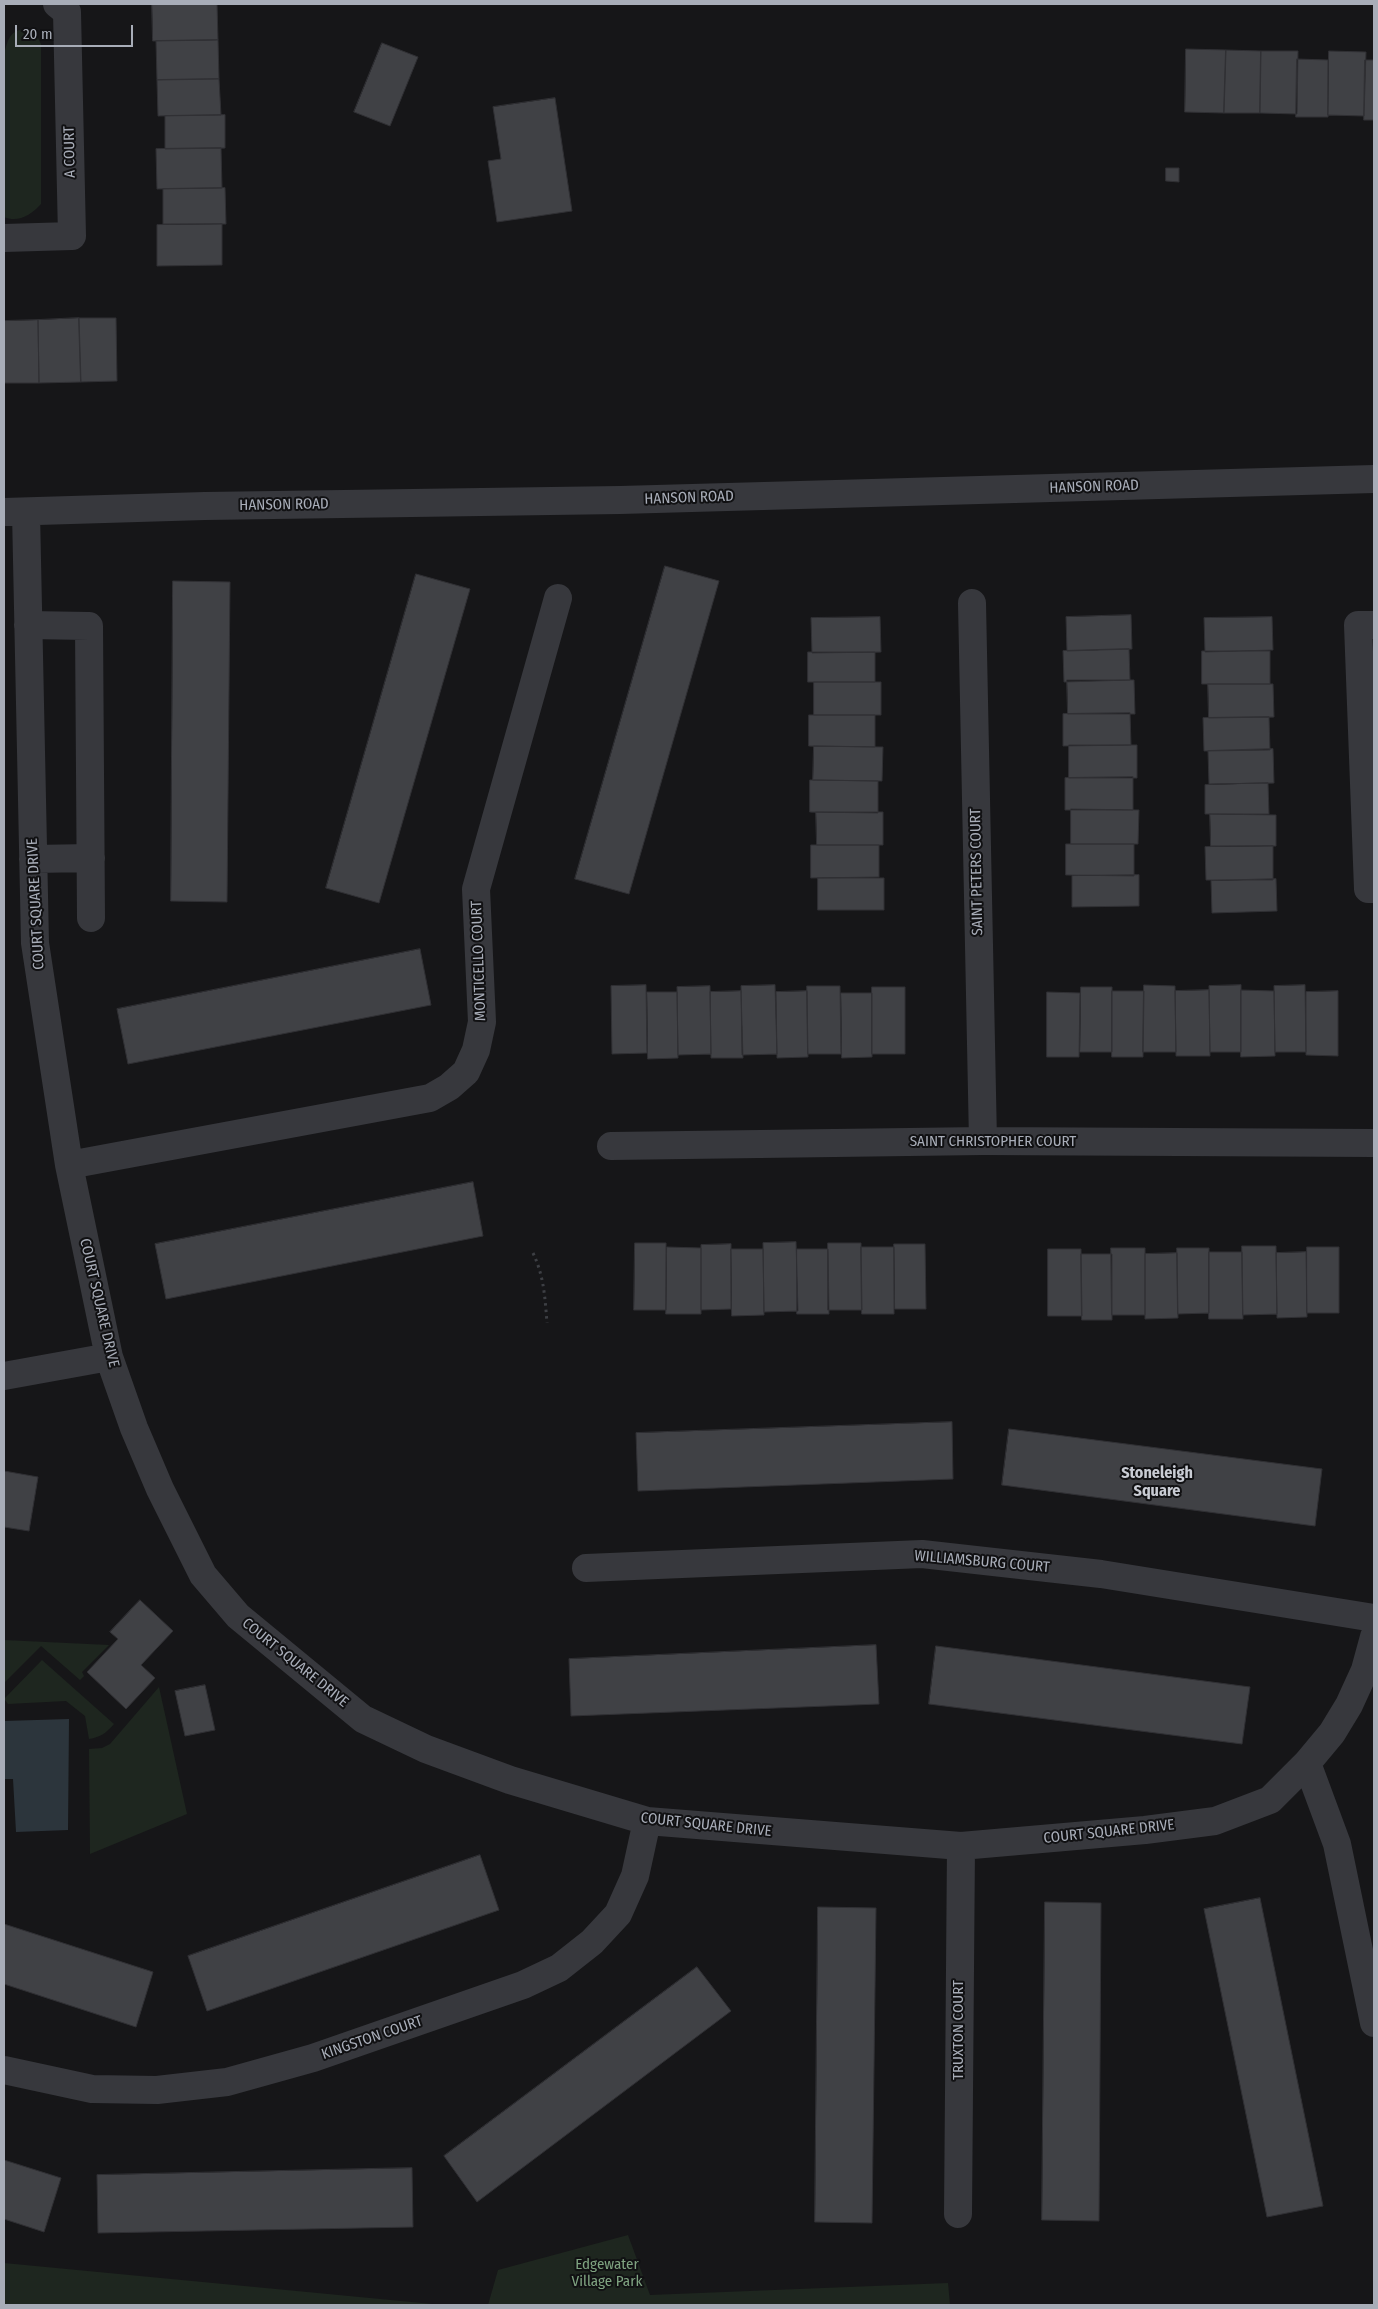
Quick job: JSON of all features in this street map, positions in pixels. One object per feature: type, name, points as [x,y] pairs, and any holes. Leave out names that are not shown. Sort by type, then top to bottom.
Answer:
[{"type":"street","name":"A COURT","points":[[4,238],[72,236],[67,12],[57,4]]},
{"type":"street","name":"HANSON ROAD","points":[[15,512],[205,506],[620,500],[1374,479]]},
{"type":"street","name":"COURT SQUARE DRIVE","points":[[15,512],[28,625],[35,943],[52,1065],[69,1164],[109,1357],[134,1428],[160,1489],[203,1575],[238,1616],[363,1719],[426,1749],[510,1780],[647,1821],[961,1846],[1146,1830],[1215,1821],[1270,1800],[1307,1764],[1332,1733],[1369,1670],[1374,1637]]},
{"type":"street","name":"MONTICELLO COURT","points":[[69,1164],[430,1098],[449,1087],[466,1072],[476,1050],[482,1022],[476,889],[558,598]]},
{"type":"street","name":"SAINT PETERS COURT","points":[[972,603],[983,1141]]},
{"type":"street","points":[[28,625],[88,626],[91,918]]},
{"type":"street","points":[[1374,625],[1358,625],[1368,889],[1374,889]]},
{"type":"street","points":[[33,859],[91,858]]},
{"type":"street","name":"SAINT CHRISTOPHER COURT","points":[[611,1146],[983,1141],[1374,1143]]},
{"type":"street","points":[[4,1376],[109,1357]]},
{"type":"street","name":"WILLIAMSBURG COURT","points":[[586,1568],[922,1554],[1101,1574],[1374,1618]]},
{"type":"street","points":[[1307,1764],[1337,1844],[1374,2023]]},
{"type":"street","name":"KINGSTON COURT","points":[[4,2070],[92,2090],[157,2090],[227,2082],[314,2058],[523,1985],[559,1968],[592,1942],[618,1914],[635,1876],[647,1821]]},
{"type":"street","name":"TRUXTON COURT","points":[[958,2214],[961,1846]]},
{"type":"path","points":[[532,1253],[540,1268],[547,1323]]},
{"type":"green space","points":[[25,29],[35,32],[41,44],[41,204],[29,215],[9,219],[4,217],[4,54],[12,34]]},
{"type":"green space","points":[[4,1640],[109,1645],[82,1672],[84,1676],[80,1680],[41,1646],[4,1683]]},
{"type":"green space","points":[[42,1660],[114,1724],[100,1736],[89,1739],[85,1716],[66,1701],[8,1704],[4,1699]]},
{"type":"green space","points":[[159,1687],[187,1814],[90,1854],[89,1749],[102,1748],[110,1744]]},
{"type":"green space","name":"Edgewater Village Park","points":[[628,2235],[650,2295],[948,2283],[950,2305],[488,2305],[498,2270]]},
{"type":"green space","points":[[4,2263],[443,2305],[4,2305]]},
{"type":"shaded area","points":[[69,1719],[68,1830],[16,1832],[13,1779],[4,1779],[4,1721]]},
{"type":"building","points":[[152,4],[217,4],[218,40],[153,41]]},
{"type":"building","points":[[218,40],[219,79],[157,80],[156,41]]},
{"type":"building","points":[[382,43],[418,57],[390,126],[354,112]]},
{"type":"building","points":[[1186,49],[1226,50],[1224,113],[1185,112]]},
{"type":"building","points":[[1226,50],[1261,51],[1260,113],[1224,113]]},
{"type":"building","points":[[1261,51],[1298,51],[1297,114],[1260,113]]},
{"type":"building","points":[[1329,51],[1366,52],[1364,116],[1328,115]]},
{"type":"building","points":[[1297,59],[1328,60],[1328,117],[1296,117]]},
{"type":"building","points":[[1365,60],[1374,60],[1374,120],[1364,120]]},
{"type":"building","points":[[219,79],[221,115],[158,116],[157,80]]},
{"type":"building","points":[[555,98],[572,211],[497,222],[488,161],[501,159],[493,107]]},
{"type":"building","points":[[225,115],[225,148],[165,149],[165,116]]},
{"type":"building","points":[[221,148],[222,188],[157,189],[156,149]]},
{"type":"building","points":[[1166,168],[1179,168],[1179,182],[1166,181]]},
{"type":"building","points":[[225,188],[226,224],[163,224],[163,189]]},
{"type":"building","points":[[222,224],[222,265],[157,266],[157,225]]},
{"type":"building","points":[[79,318],[81,382],[39,383],[38,320]]},
{"type":"building","points":[[79,318],[116,318],[117,381],[81,382]]},
{"type":"building","points":[[38,320],[39,383],[4,383],[4,321]]},
{"type":"building","points":[[665,566],[719,581],[629,894],[575,879]]},
{"type":"building","points":[[416,574],[470,589],[379,903],[326,888]]},
{"type":"building","points":[[173,581],[230,582],[227,902],[171,901]]},
{"type":"building","points":[[1131,615],[1132,649],[1067,651],[1066,617]]},
{"type":"building","points":[[880,617],[881,652],[812,653],[811,618]]},
{"type":"building","points":[[1272,617],[1273,650],[1205,652],[1204,618]]},
{"type":"building","points":[[1129,649],[1130,680],[1064,682],[1063,651]]},
{"type":"building","points":[[1202,651],[1270,651],[1270,684],[1202,684]]},
{"type":"building","points":[[808,652],[875,652],[875,682],[808,682]]},
{"type":"building","points":[[1067,680],[1134,680],[1135,714],[1068,714]]},
{"type":"building","points":[[814,682],[881,682],[881,715],[814,715]]},
{"type":"building","points":[[1208,684],[1273,684],[1274,717],[1209,718]]},
{"type":"building","points":[[1130,713],[1131,745],[1063,746],[1063,714]]},
{"type":"building","points":[[809,715],[875,715],[875,747],[809,746]]},
{"type":"building","points":[[1269,717],[1270,750],[1204,751],[1203,718]]},
{"type":"building","points":[[1069,745],[1137,745],[1137,778],[1069,778]]},
{"type":"building","points":[[814,746],[883,747],[882,781],[813,780]]},
{"type":"building","points":[[1273,749],[1274,783],[1209,784],[1208,751]]},
{"type":"building","points":[[1133,777],[1133,810],[1065,810],[1065,778]]},
{"type":"building","points":[[810,780],[878,781],[878,813],[810,812]]},
{"type":"building","points":[[1268,783],[1269,814],[1205,814],[1205,785]]},
{"type":"building","points":[[1071,809],[1139,810],[1138,844],[1071,844]]},
{"type":"building","points":[[816,812],[883,812],[883,845],[817,845]]},
{"type":"building","points":[[1210,814],[1276,815],[1276,846],[1211,846]]},
{"type":"building","points":[[1066,844],[1134,844],[1134,876],[1066,875]]},
{"type":"building","points":[[811,845],[879,845],[879,877],[811,878]]},
{"type":"building","points":[[1273,846],[1273,880],[1206,880],[1205,847]]},
{"type":"building","points":[[1139,875],[1139,906],[1072,907],[1072,876]]},
{"type":"building","points":[[818,878],[884,878],[884,910],[818,910]]},
{"type":"building","points":[[1276,879],[1277,911],[1212,913],[1211,881]]},
{"type":"building","points":[[420,949],[431,1005],[128,1064],[117,1009]]},
{"type":"building","points":[[646,985],[647,1053],[612,1054],[611,986]]},
{"type":"building","points":[[775,985],[777,1054],[742,1055],[741,986]]},
{"type":"building","points":[[1144,985],[1175,986],[1176,1052],[1143,1052]]},
{"type":"building","points":[[1241,985],[1241,1052],[1210,1052],[1209,986]]},
{"type":"building","points":[[1305,985],[1306,1052],[1275,1052],[1274,986]]},
{"type":"building","points":[[710,986],[711,1054],[678,1055],[677,987]]},
{"type":"building","points":[[807,986],[840,986],[841,1054],[808,1054]]},
{"type":"building","points":[[872,987],[905,987],[905,1054],[872,1054]]},
{"type":"building","points":[[1081,987],[1112,987],[1112,1052],[1080,1052]]},
{"type":"building","points":[[1209,990],[1210,1056],[1176,1056],[1175,991]]},
{"type":"building","points":[[1241,990],[1274,991],[1275,1056],[1241,1057]]},
{"type":"building","points":[[741,991],[743,1058],[711,1058],[710,992]]},
{"type":"building","points":[[807,991],[808,1057],[777,1058],[776,992]]},
{"type":"building","points":[[1112,991],[1144,991],[1143,1057],[1112,1057]]},
{"type":"building","points":[[1338,991],[1338,1056],[1306,1055],[1306,992]]},
{"type":"building","points":[[647,992],[677,992],[678,1058],[648,1059]]},
{"type":"building","points":[[1047,992],[1080,993],[1079,1057],[1047,1057]]},
{"type":"building","points":[[841,993],[872,993],[872,1057],[842,1058]]},
{"type":"building","points":[[473,1182],[483,1236],[166,1299],[155,1244]]},
{"type":"building","points":[[796,1242],[798,1311],[764,1312],[763,1243]]},
{"type":"building","points":[[635,1243],[666,1243],[666,1310],[634,1310]]},
{"type":"building","points":[[828,1243],[861,1243],[862,1310],[828,1310]]},
{"type":"building","points":[[731,1244],[731,1309],[701,1310],[701,1245]]},
{"type":"building","points":[[894,1244],[925,1244],[926,1309],[895,1309]]},
{"type":"building","points":[[1242,1246],[1276,1246],[1277,1314],[1243,1315]]},
{"type":"building","points":[[667,1247],[701,1248],[701,1314],[666,1314]]},
{"type":"building","points":[[861,1247],[894,1247],[894,1314],[862,1314]]},
{"type":"building","points":[[1307,1247],[1339,1247],[1339,1313],[1307,1313]]},
{"type":"building","points":[[1111,1248],[1145,1248],[1145,1315],[1112,1315]]},
{"type":"building","points":[[1177,1248],[1209,1248],[1209,1313],[1178,1314]]},
{"type":"building","points":[[731,1249],[763,1249],[764,1315],[732,1316]]},
{"type":"building","points":[[797,1249],[828,1249],[829,1314],[797,1314]]},
{"type":"building","points":[[1048,1249],[1081,1249],[1082,1316],[1048,1316]]},
{"type":"building","points":[[1209,1252],[1242,1252],[1243,1319],[1209,1319]]},
{"type":"building","points":[[1306,1252],[1307,1317],[1277,1318],[1276,1253]]},
{"type":"building","points":[[1177,1253],[1178,1318],[1145,1319],[1145,1254]]},
{"type":"building","points":[[1081,1254],[1112,1254],[1112,1320],[1082,1320]]},
{"type":"building","points":[[952,1422],[953,1479],[638,1491],[636,1433]]},
{"type":"building","points":[[1009,1429],[1322,1469],[1315,1526],[1002,1485]]},
{"type":"building","points":[[4,1471],[38,1477],[29,1531],[4,1527]]},
{"type":"building","points":[[140,1600],[173,1631],[141,1665],[155,1678],[126,1709],[87,1672],[118,1639],[110,1632]]},
{"type":"building","points":[[876,1645],[879,1704],[571,1716],[569,1659]]},
{"type":"building","points":[[936,1646],[1250,1687],[1242,1744],[929,1704]]},
{"type":"building","points":[[205,1685],[215,1730],[185,1736],[175,1691]]},
{"type":"building","points":[[480,1855],[499,1910],[207,2011],[188,1956]]},
{"type":"building","points":[[1260,1898],[1323,2206],[1267,2217],[1204,1909]]},
{"type":"building","points":[[1045,1902],[1101,1903],[1099,2221],[1042,2220]]},
{"type":"building","points":[[818,1907],[876,1908],[872,2223],[815,2222]]},
{"type":"building","points":[[4,1924],[153,1972],[136,2027],[4,1984]]},
{"type":"building","points":[[697,1967],[731,2011],[477,2202],[444,2156]]},
{"type":"building","points":[[4,2160],[61,2178],[44,2232],[4,2219]]},
{"type":"building","points":[[412,2168],[413,2227],[98,2233],[97,2175]]},
{"type":"district","name":"Stoneleigh Square","points":[[1157,1483]]}]
